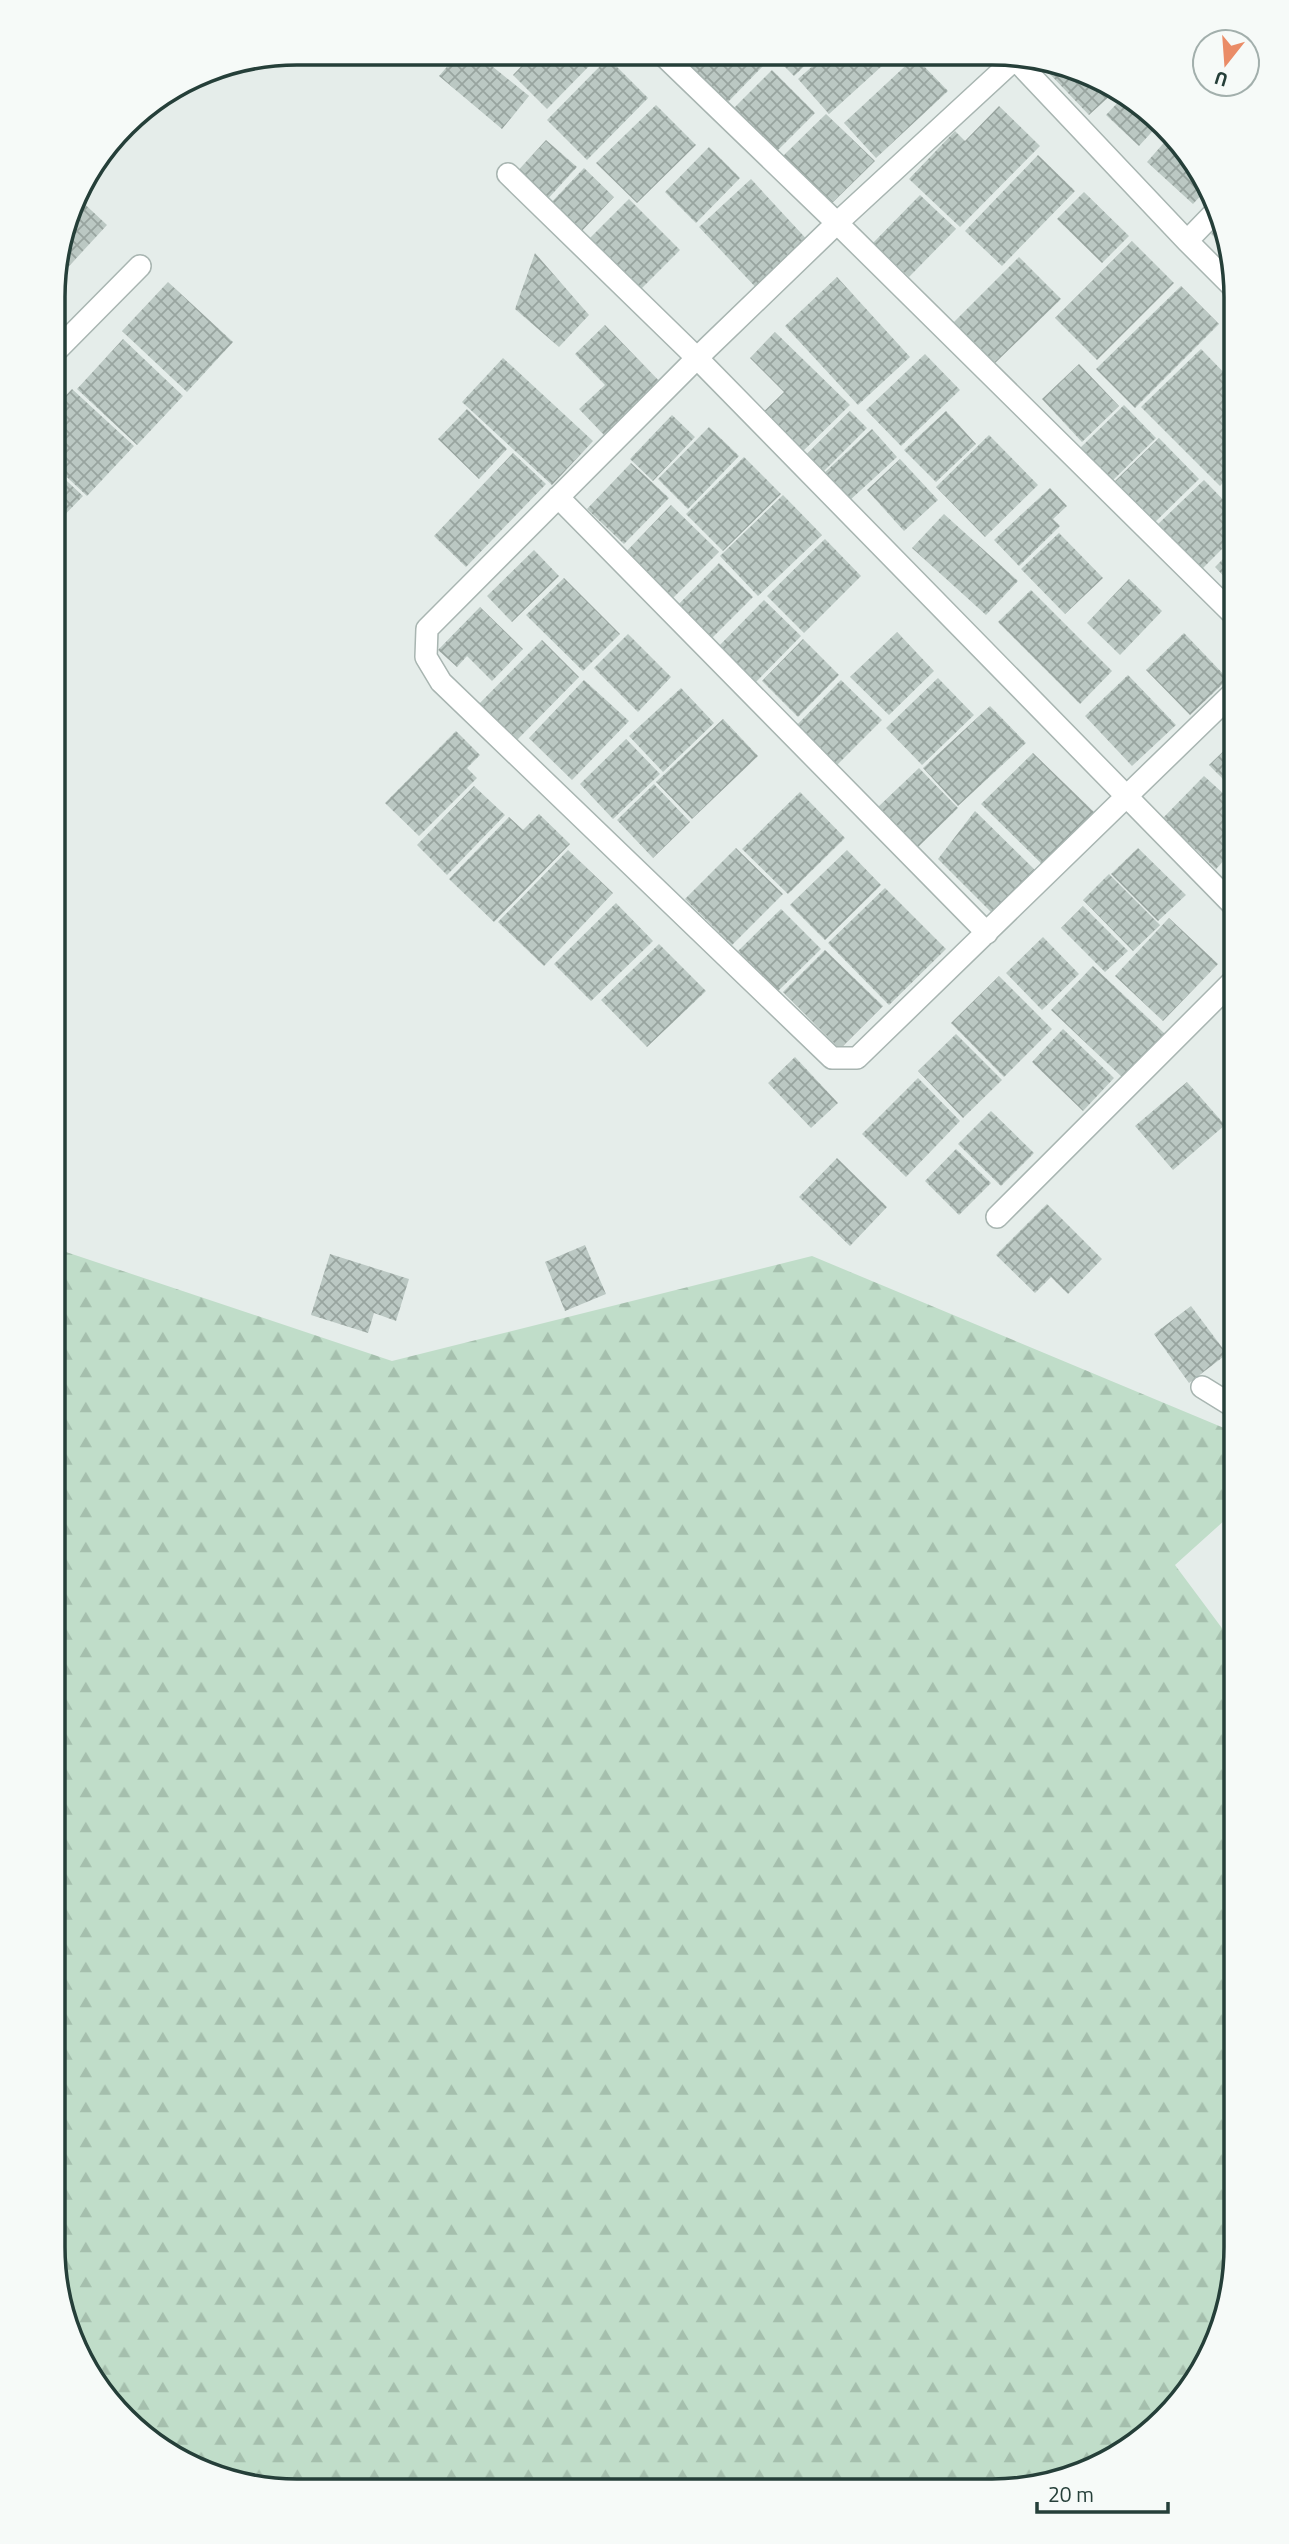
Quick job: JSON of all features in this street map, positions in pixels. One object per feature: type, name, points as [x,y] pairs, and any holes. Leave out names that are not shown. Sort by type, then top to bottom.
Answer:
[{"type":"street","points":[[673,65],[1224,605]]},
{"type":"street","points":[[1006,66],[697,358],[427,629],[426,657],[441,682],[832,1058],[857,1058],[1224,702]]},
{"type":"street","points":[[1022,67],[1224,278]]},
{"type":"street","points":[[508,174],[697,358],[1224,896]]},
{"type":"street","points":[[1187,241],[1210,217]]},
{"type":"street","points":[[65,342],[141,266]]},
{"type":"street","points":[[558,497],[987,933]]},
{"type":"street","points":[[997,1217],[1224,990]]},
{"type":"street","points":[[1202,1387],[1224,1401]]},
{"type":"green space","points":[[65,1252],[392,1361],[812,1256],[1224,1428],[1224,1521],[1175,1565],[1224,1631],[1224,2263],[1212,2322],[1200,2350],[1176,2389],[1145,2422],[1095,2455],[1067,2467],[1023,2477],[297,2479],[266,2477],[237,2471],[194,2455],[144,2422],[122,2400],[89,2350],[77,2322],[67,2278],[65,2247]]},
{"type":"building","points":[[448,65],[491,65],[529,96],[502,129],[439,76]]},
{"type":"building","points":[[523,65],[590,65],[547,109],[513,75]]},
{"type":"building","points":[[601,65],[615,65],[648,98],[587,160],[547,120]]},
{"type":"building","points":[[686,65],[764,65],[726,104]]},
{"type":"building","points":[[783,65],[806,65],[794,76]]},
{"type":"building","points":[[814,65],[883,65],[829,114],[798,79]]},
{"type":"building","points":[[906,65],[923,65],[948,91],[876,158],[844,123]]},
{"type":"building","points":[[772,70],[815,113],[772,156],[729,113]]},
{"type":"building","points":[[1048,72],[1067,77],[1109,97],[1089,115]]},
{"type":"building","points":[[1118,102],[1153,130],[1139,146],[1106,115]]},
{"type":"building","points":[[656,105],[696,145],[637,203],[596,163]]},
{"type":"building","points":[[999,106],[1040,146],[960,227],[909,179],[955,131],[965,141]]},
{"type":"building","points":[[826,114],[875,161],[826,209],[778,161]]},
{"type":"building","points":[[546,140],[577,167],[544,203],[514,175]]},
{"type":"building","points":[[1165,142],[1185,168],[1201,196],[1193,204],[1147,162]]},
{"type":"building","points":[[709,147],[740,178],[696,223],[665,192]]},
{"type":"building","points":[[1038,155],[1075,191],[1002,266],[965,231]]},
{"type":"building","points":[[584,168],[614,197],[578,235],[547,207]]},
{"type":"building","points":[[751,179],[812,245],[761,293],[699,227]]},
{"type":"building","points":[[1084,192],[1129,236],[1102,263],[1057,219]]},
{"type":"building","points":[[920,195],[956,229],[909,277],[873,243]]},
{"type":"building","points":[[629,199],[680,250],[635,295],[584,244]]},
{"type":"building","points":[[84,204],[107,225],[67,269],[69,251]]},
{"type":"building","points":[[1132,241],[1174,283],[1097,360],[1055,318]]},
{"type":"building","points":[[535,253],[589,315],[559,347],[515,309]]},
{"type":"building","points":[[1019,257],[1061,299],[994,364],[953,323]]},
{"type":"building","points":[[837,277],[910,357],[858,405],[785,326]]},
{"type":"building","points":[[168,282],[233,342],[187,392],[122,331]]},
{"type":"building","points":[[1181,286],[1219,324],[1135,408],[1096,369]]},
{"type":"building","points":[[605,325],[663,385],[607,438],[579,409],[605,385],[575,354]]},
{"type":"building","points":[[775,332],[850,405],[797,457],[758,417],[784,392],[750,358]]},
{"type":"building","points":[[123,339],[183,396],[137,445],[77,389]]},
{"type":"building","points":[[1201,349],[1224,373],[1224,482],[1220,486],[1141,407]]},
{"type":"building","points":[[925,354],[960,390],[901,446],[866,410]]},
{"type":"building","points":[[503,358],[593,441],[552,485],[462,402]]},
{"type":"building","points":[[1079,364],[1119,406],[1082,442],[1042,399]]},
{"type":"building","points":[[72,389],[134,446],[87,496],[65,475],[65,396]]},
{"type":"building","points":[[1124,405],[1156,438],[1108,485],[1076,452]]},
{"type":"building","points":[[467,409],[507,449],[479,479],[438,439]]},
{"type":"building","points":[[850,411],[867,428],[821,474],[804,457]]},
{"type":"building","points":[[946,411],[976,444],[936,482],[904,450]]},
{"type":"building","points":[[672,415],[695,437],[653,481],[630,459]]},
{"type":"building","points":[[709,427],[739,456],[688,509],[658,479]]},
{"type":"building","points":[[872,429],[897,457],[849,501],[823,474]]},
{"type":"building","points":[[989,435],[1038,485],[985,537],[936,487]]},
{"type":"building","points":[[1159,438],[1199,479],[1152,525],[1112,484]]},
{"type":"building","points":[[513,453],[546,484],[466,567],[434,536]]},
{"type":"building","points":[[744,457],[781,494],[723,551],[686,514]]},
{"type":"building","points":[[900,459],[938,500],[904,531],[867,490]]},
{"type":"building","points":[[631,463],[669,498],[624,544],[587,509]]},
{"type":"building","points":[[65,479],[83,496],[65,515]]},
{"type":"building","points":[[1204,480],[1224,501],[1224,547],[1199,572],[1155,527]]},
{"type":"building","points":[[1050,488],[1067,506],[1053,519],[1060,526],[1019,566],[994,540]]},
{"type":"building","points":[[783,495],[822,535],[758,596],[720,556]]},
{"type":"building","points":[[671,505],[719,552],[669,602],[622,556]]},
{"type":"building","points":[[944,514],[1018,581],[986,615],[912,548]]},
{"type":"building","points":[[1059,533],[1103,578],[1065,614],[1021,569]]},
{"type":"building","points":[[825,539],[861,576],[804,633],[767,596]]},
{"type":"building","points":[[534,550],[559,576],[512,622],[487,596]]},
{"type":"building","points":[[1224,558],[1224,576],[1215,567]]},
{"type":"building","points":[[719,563],[753,597],[708,642],[674,609]]},
{"type":"building","points":[[564,578],[620,634],[583,671],[526,615]]},
{"type":"building","points":[[1129,579],[1162,611],[1120,655],[1087,623]]},
{"type":"building","points":[[1031,590],[1112,671],[1080,704],[998,622]]},
{"type":"building","points":[[764,600],[801,636],[754,684],[717,648]]},
{"type":"building","points":[[480,607],[523,649],[492,681],[467,656],[457,667],[438,650]]},
{"type":"building","points":[[897,632],[934,671],[889,715],[850,677]]},
{"type":"building","points":[[1184,633],[1224,675],[1224,683],[1190,715],[1146,670]]},
{"type":"building","points":[[628,634],[671,677],[638,712],[594,668]]},
{"type":"building","points":[[803,639],[839,675],[798,717],[762,681]]},
{"type":"building","points":[[542,640],[579,677],[517,740],[479,704]]},
{"type":"building","points":[[1128,675],[1176,725],[1132,766],[1085,716]]},
{"type":"building","points":[[938,678],[974,715],[922,765],[886,728]]},
{"type":"building","points":[[584,680],[629,721],[572,780],[529,738]]},
{"type":"building","points":[[841,680],[882,720],[834,768],[794,728]]},
{"type":"building","points":[[681,688],[714,723],[663,772],[629,736]]},
{"type":"building","points":[[990,706],[1026,743],[958,806],[923,768]]},
{"type":"building","points":[[723,719],[758,756],[692,819],[656,782]]},
{"type":"building","points":[[456,731],[480,755],[467,768],[477,778],[419,836],[385,803]]},
{"type":"building","points":[[626,739],[660,774],[613,819],[580,784]]},
{"type":"building","points":[[1224,751],[1224,780],[1209,765]]},
{"type":"building","points":[[1033,753],[1095,813],[1043,865],[981,804]]},
{"type":"building","points":[[919,768],[958,808],[917,848],[877,808]]},
{"type":"building","points":[[1204,776],[1224,794],[1224,860],[1216,869],[1163,818]]},
{"type":"building","points":[[654,784],[690,822],[653,858],[617,820]]},
{"type":"building","points":[[474,786],[505,815],[447,875],[417,845]]},
{"type":"building","points":[[800,792],[845,838],[788,894],[742,849]]},
{"type":"building","points":[[975,811],[1035,870],[993,914],[938,859]]},
{"type":"building","points":[[539,814],[570,844],[494,922],[449,879],[509,817],[523,830]]},
{"type":"building","points":[[736,848],[783,894],[732,945],[685,899]]},
{"type":"building","points":[[1138,848],[1186,895],[1158,921],[1111,874]]},
{"type":"building","points":[[568,850],[613,893],[544,966],[498,922]]},
{"type":"building","points":[[847,850],[881,885],[825,940],[790,905]]},
{"type":"building","points":[[1109,874],[1160,925],[1133,951],[1083,900]]},
{"type":"building","points":[[885,888],[946,949],[889,1005],[828,943]]},
{"type":"building","points":[[616,903],[653,941],[591,1001],[554,964]]},
{"type":"building","points":[[1083,906],[1128,951],[1105,972],[1061,928]]},
{"type":"building","points":[[781,909],[821,949],[778,991],[738,951]]},
{"type":"building","points":[[1169,918],[1218,964],[1163,1021],[1115,976]]},
{"type":"building","points":[[1043,937],[1079,974],[1042,1010],[1006,973]]},
{"type":"building","points":[[659,944],[706,991],[647,1047],[601,1000]]},
{"type":"building","points":[[825,950],[883,1006],[840,1049],[783,992]]},
{"type":"building","points":[[1093,966],[1165,1034],[1123,1078],[1051,1010]]},
{"type":"building","points":[[999,976],[1052,1029],[1004,1077],[951,1023]]},
{"type":"building","points":[[1063,1029],[1114,1078],[1083,1111],[1032,1062]]},
{"type":"building","points":[[956,1034],[1002,1080],[963,1118],[918,1071]]},
{"type":"building","points":[[795,1057],[838,1103],[811,1128],[768,1083]]},
{"type":"building","points":[[918,1078],[960,1121],[906,1177],[862,1134]]},
{"type":"building","points":[[1187,1082],[1224,1124],[1173,1170],[1135,1126]]},
{"type":"building","points":[[991,1111],[1034,1153],[1001,1186],[958,1144]]},
{"type":"building","points":[[956,1149],[991,1183],[959,1215],[925,1181]]},
{"type":"building","points":[[837,1158],[887,1207],[850,1246],[799,1197]]},
{"type":"building","points":[[1047,1204],[1102,1259],[1068,1294],[1051,1277],[1035,1293],[996,1255]]},
{"type":"building","points":[[585,1245],[606,1294],[565,1311],[545,1262]]},
{"type":"building","points":[[330,1254],[409,1279],[396,1321],[374,1313],[368,1333],[311,1315]]},
{"type":"building","points":[[1191,1306],[1224,1350],[1224,1356],[1189,1383],[1154,1334]]}]
